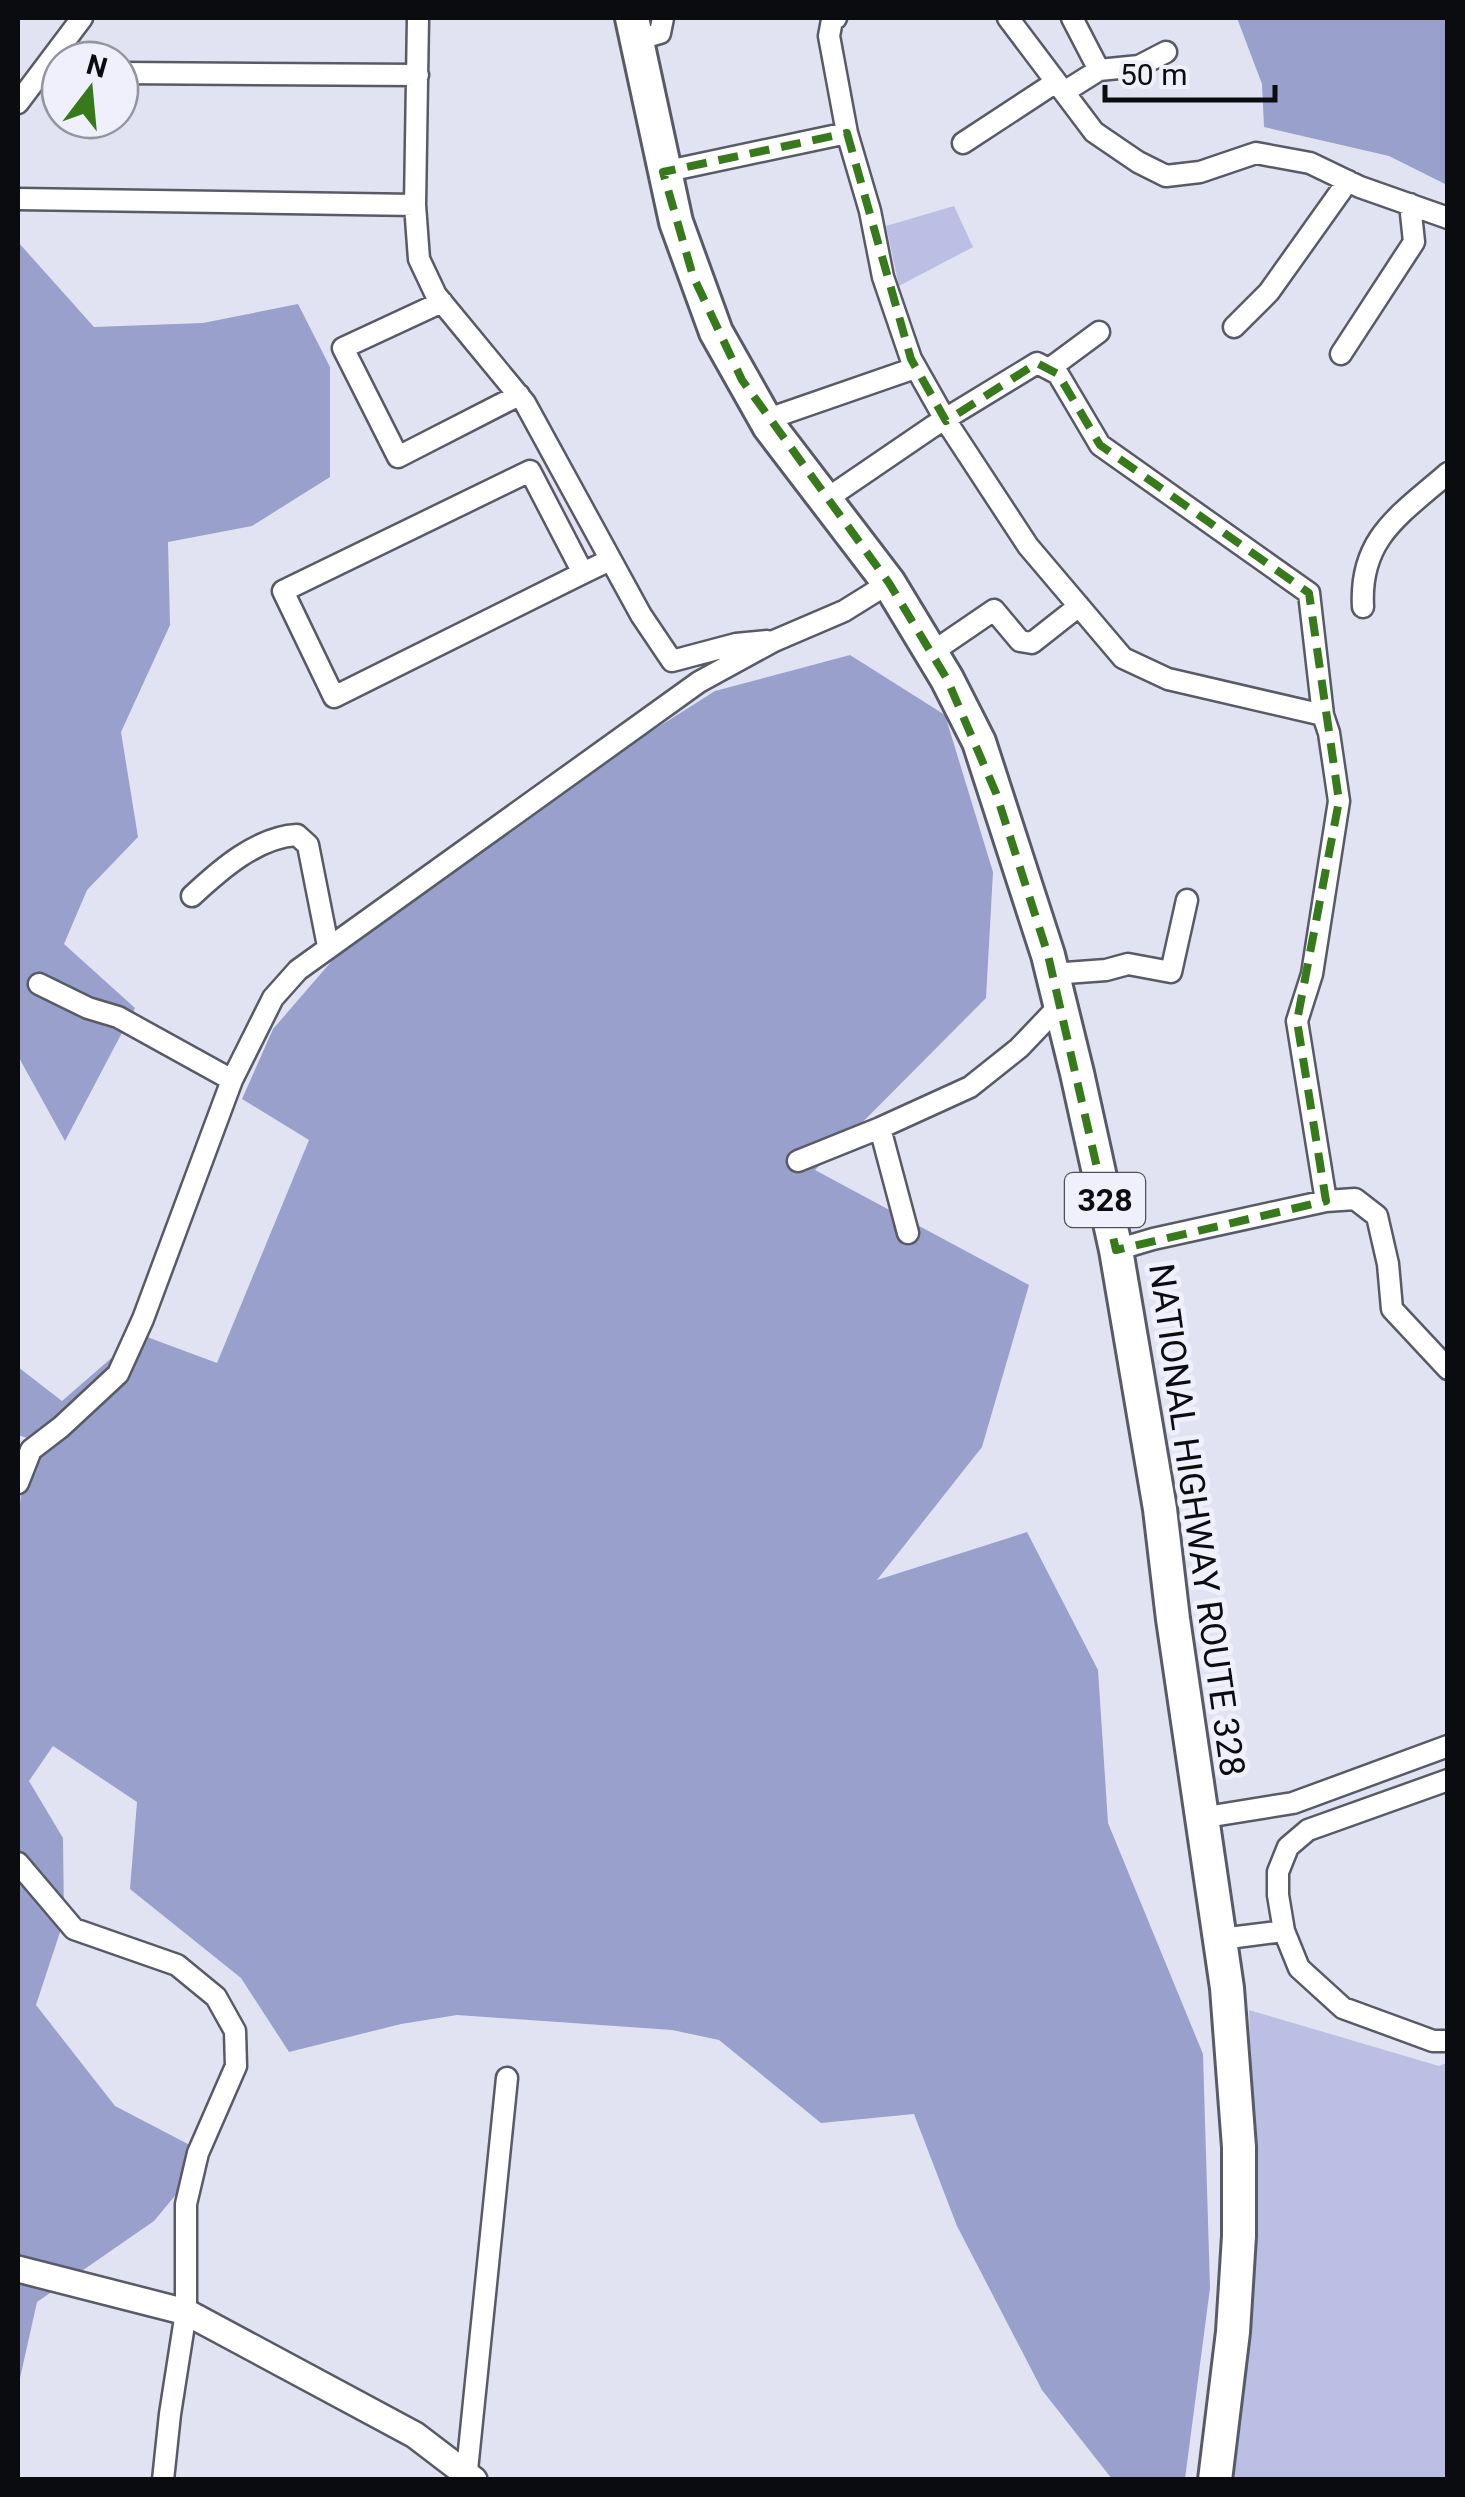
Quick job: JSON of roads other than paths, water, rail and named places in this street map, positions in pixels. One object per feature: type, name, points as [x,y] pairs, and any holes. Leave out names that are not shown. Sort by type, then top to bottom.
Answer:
[{"type":"highway","name":"NATIONAL HIGHWAY ROUTE 328","points":[[634,29],[663,172],[705,304],[765,420],[889,583],[979,742],[1056,989],[1116,1250],[1160,1510],[1200,1818],[1222,1939],[1239,2147],[1239,2236],[1233,2332],[1215,2480]]},
{"type":"street","points":[[69,40],[82,18]]},
{"type":"street","points":[[418,18],[415,206],[419,260],[442,302],[518,396],[610,560],[672,660],[736,644],[774,641]]},
{"type":"street","points":[[634,29],[660,33],[663,18]]},
{"type":"street","points":[[836,18],[832,20],[829,36],[848,133],[883,277],[916,368],[1028,546],[1123,658],[1168,679],[1323,715]]},
{"type":"street","points":[[1008,18],[1094,132],[1166,176],[1200,172],[1256,153],[1310,162],[1348,182],[1448,218]]},
{"type":"street","points":[[1072,18],[1098,70]]},
{"type":"street","points":[[962,143],[1098,70],[1138,66],[1166,52]]},
{"type":"street","points":[[140,73],[418,76]]},
{"type":"street","points":[[18,103],[40,82]]},
{"type":"street","points":[[663,172],[848,133]]},
{"type":"street","points":[[1234,327],[1269,292],[1348,182]]},
{"type":"street","points":[[18,200],[415,206]]},
{"type":"street","points":[[1341,354],[1414,242],[1410,204]]},
{"type":"street","points":[[442,302],[343,348],[398,457],[518,396]]},
{"type":"street","points":[[1049,369],[1099,332]]},
{"type":"street","points":[[825,500],[932,427],[1037,363],[1058,374],[1100,445],[1309,594],[1323,715],[1339,801],[1312,974],[1297,1021],[1326,1200]]},
{"type":"street","points":[[765,420],[916,368]]},
{"type":"street","points":[[583,573],[530,470],[283,591],[334,696],[610,560]]},
{"type":"street","points":[[1363,607],[1362,580],[1368,555],[1384,529],[1448,472]]},
{"type":"street","points":[[18,1483],[24,1449],[62,1427],[118,1374],[143,1319],[232,1080],[273,998],[298,970],[699,682],[774,641],[844,612],[889,583]]},
{"type":"street","points":[[931,652],[994,610],[1020,641],[1032,643],[1079,606]]},
{"type":"street","points":[[192,896],[223,867],[279,836],[297,834],[308,844],[328,946]]},
{"type":"street","points":[[798,1162],[970,1087],[1019,1048],[1056,989],[1128,964],[1171,972],[1187,900]]},
{"type":"street","points":[[39,984],[118,1018],[232,1080]]},
{"type":"street","points":[[880,1128],[908,1233]]},
{"type":"street","points":[[1116,1250],[1326,1200],[1355,1199],[1377,1216],[1388,1264],[1392,1309],[1448,1370]]},
{"type":"street","points":[[1200,1818],[1293,1804],[1448,1746]]},
{"type":"street","points":[[1448,1780],[1308,1830],[1288,1847],[1278,1872],[1284,1930],[1298,1968],[1343,2008],[1433,2042],[1448,2041]]},
{"type":"street","points":[[18,1863],[74,1929],[176,1965],[216,1997],[235,2031],[236,2066],[198,2153],[186,2204],[186,2312],[164,2480]]},
{"type":"street","points":[[1222,1939],[1284,1930]]},
{"type":"street","points":[[469,2478],[508,2078]]},
{"type":"street","points":[[18,2269],[186,2312],[416,2435],[469,2478]]}]
